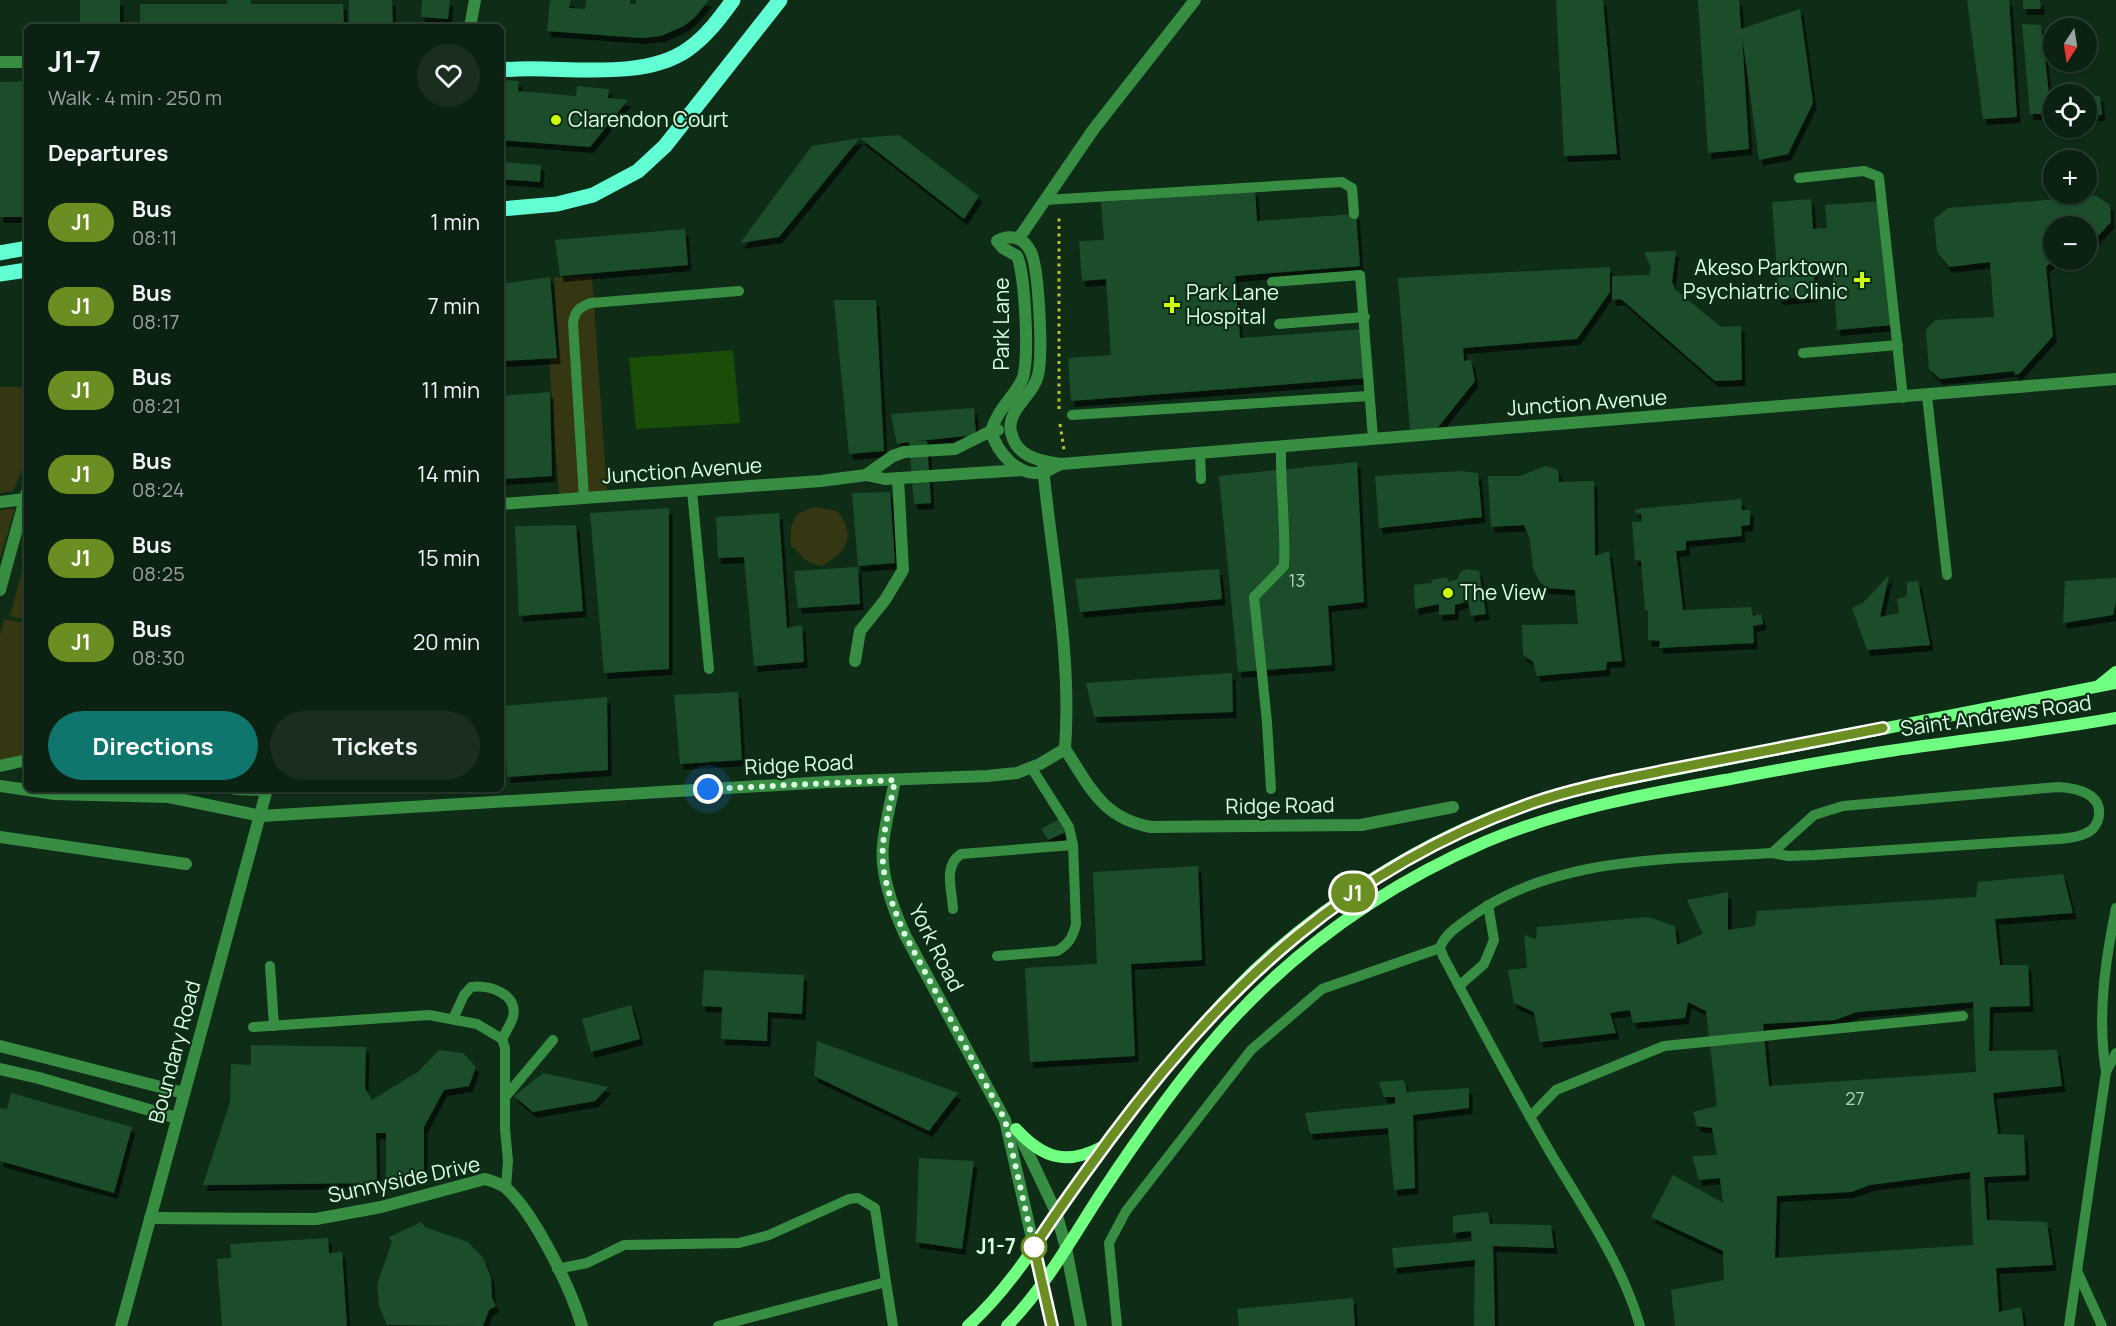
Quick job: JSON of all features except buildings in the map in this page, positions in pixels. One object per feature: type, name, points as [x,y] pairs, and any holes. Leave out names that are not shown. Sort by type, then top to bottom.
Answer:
[{"type":"main road","points":[[504,68],[632,68],[668,60],[686,51],[704,37],[734,0]]},
{"type":"main road","points":[[504,208],[557,204],[593,195],[618,184],[638,171],[665,146],[780,0]]},
{"type":"main road","points":[[0,253],[24,249]]},
{"type":"main road","points":[[2,274],[24,270]]},
{"type":"main road","points":[[2099,686],[2116,672]]},
{"type":"main road","name":"Saint Andrews Road","points":[[968,1326],[1010,1282],[1056,1212],[1192,1036],[1234,990],[1276,951],[1375,877],[1450,837],[1536,802],[1617,781],[2116,683]]},
{"type":"main road","name":"Saint Andrews Road","points":[[1007,1326],[1043,1284],[1102,1192],[1184,1076],[1220,1032],[1264,987],[1311,947],[1388,891],[1422,872],[1486,842],[1542,821],[1668,790],[1884,752],[2031,733],[2116,718]]},
{"type":"main road","points":[[1016,1129],[1037,1148],[1060,1158],[1086,1155],[1106,1145]]},
{"type":"street","points":[[471,24],[475,0]]},
{"type":"street","points":[[1019,238],[1094,130],[1195,0]]},
{"type":"street","points":[[474,13],[480,24]]},
{"type":"street","points":[[0,62],[24,62]]},
{"type":"street","name":"Park Lane","points":[[991,431],[998,413],[1024,374],[1022,272],[1017,256],[1003,248],[997,241],[1004,237],[1019,238],[1032,255],[1038,295],[1039,361],[1034,386],[1014,414],[1010,429]]},
{"type":"street","name":"Junction Avenue","points":[[1043,467],[1200,452],[1903,398],[2116,379]]},
{"type":"street","points":[[866,475],[892,456],[904,452],[955,449],[991,431],[1010,429],[1016,443],[1024,453],[1043,467],[1065,650],[1067,700],[1065,749]]},
{"type":"street","points":[[991,431],[1000,451],[1022,470],[1043,467]]},
{"type":"street","name":"Junction Avenue","points":[[504,504],[692,491],[866,475],[898,478],[1022,470]]},
{"type":"street","points":[[855,661],[860,631],[885,600],[903,570],[898,478]]},
{"type":"street","points":[[0,502],[24,496]]},
{"type":"street","points":[[0,590],[22,529],[24,512]]},
{"type":"street","name":"Ridge Road","points":[[41,792],[169,797],[261,816],[827,782],[987,776],[1017,773],[1065,749],[1101,803],[1132,824],[1151,827],[1361,825],[1453,807]]},
{"type":"street","points":[[0,766],[24,761]]},
{"type":"street","name":"York Road","points":[[895,780],[883,846],[885,875],[894,909],[905,935],[1005,1120],[1052,1326]]},
{"type":"street","name":"Ridge Road","points":[[0,786],[24,789]]},
{"type":"street","name":"Boundary Road","points":[[121,1326],[266,792]]},
{"type":"street","points":[[0,837],[186,864]]},
{"type":"street","points":[[0,1046],[184,1093]]},
{"type":"street","points":[[0,1069],[39,1078],[177,1119]]},
{"type":"street","name":"York Road","points":[[1005,1120],[1016,1129],[1056,1212],[1066,1248],[1081,1326]]},
{"type":"street","name":"Sunnyside Drive","points":[[150,1218],[316,1219],[381,1207],[485,1179],[506,1188],[535,1226],[582,1326]]},
{"type":"lane","points":[[1799,178],[1864,171],[1879,177],[1903,398]]},
{"type":"lane","points":[[1045,200],[1342,182],[1350,186],[1353,191],[1354,214]]},
{"type":"lane","points":[[1272,282],[1359,271],[1365,317],[1373,438]]},
{"type":"lane","points":[[584,497],[574,314],[581,306],[591,303],[739,291]]},
{"type":"lane","points":[[1279,324],[1365,317]]},
{"type":"lane","points":[[1803,353],[1898,345]]},
{"type":"lane","points":[[1072,415],[1369,396]]},
{"type":"lane","points":[[1927,396],[1947,575]]},
{"type":"lane","points":[[1271,789],[1267,722],[1254,597],[1284,566],[1286,533],[1280,476],[1281,446]]},
{"type":"lane","points":[[1200,452],[1201,479]]},
{"type":"lane","points":[[692,491],[710,669]]},
{"type":"lane","points":[[997,956],[1057,951],[1065,946],[1072,937],[1076,924],[1073,845],[1069,827],[1031,767]]},
{"type":"lane","points":[[1117,1326],[1109,1243],[1126,1211],[1251,1050],[1322,989],[1440,948],[1448,933],[1488,905],[1519,889],[1563,874],[1637,862],[1772,853],[1797,856],[2058,839],[2091,831],[2096,826],[2100,813],[2098,805],[2086,792],[2076,788],[2058,787],[1844,806],[1814,815],[1772,853]]},
{"type":"lane","points":[[953,909],[949,866],[952,860],[961,854],[1073,845]]},
{"type":"lane","points":[[1459,986],[1484,964],[1494,940],[1488,905]]},
{"type":"lane","points":[[2069,1326],[2106,1072],[2103,1054],[2103,978],[2116,908]]},
{"type":"lane","points":[[1440,948],[1530,1117],[1617,1266],[1633,1301],[1640,1326]]},
{"type":"lane","points":[[270,966],[274,1026]]},
{"type":"lane","points":[[453,1019],[464,995],[471,987],[492,987],[507,997],[513,1010],[513,1016],[502,1039]]},
{"type":"lane","points":[[253,1027],[429,1015],[477,1024],[502,1039],[505,1048],[507,1095],[506,1188]]},
{"type":"lane","points":[[1530,1117],[1556,1090],[1664,1046],[1963,1016]]},
{"type":"lane","points":[[507,1095],[553,1040]]},
{"type":"lane","points":[[2106,1072],[2116,1053]]},
{"type":"lane","points":[[557,1269],[587,1263],[624,1245],[654,1243],[721,1246],[739,1243],[769,1235],[849,1199],[858,1198],[875,1208],[892,1326]]},
{"type":"lane","points":[[2078,1273],[2102,1326]]},
{"type":"lane","points":[[718,1326],[886,1282]]},
{"type":"path","points":[[1059,200],[1059,404],[1064,464]]},
{"type":"shaded area","points":[[592,276],[607,493],[559,495],[549,358],[559,356],[554,277]]},
{"type":"shaded area","points":[[733,350],[740,423],[636,429],[629,358]]},
{"type":"shaded area","points":[[0,387],[24,387],[24,465],[13,491],[0,493]]},
{"type":"shaded area","points":[[815,507],[837,511],[847,528],[848,535],[838,555],[822,566],[808,562],[791,546],[791,527],[797,514]]},
{"type":"shaded area","points":[[15,509],[0,559],[0,510]]},
{"type":"shaded area","points":[[24,563],[24,619],[10,616]]},
{"type":"shaded area","points":[[4,619],[24,623],[24,756],[0,760],[0,636]]},
{"type":"bus line","name":"J1","points":[[1052,1326],[1034,1247],[1075,1185],[1162,1072],[1234,990],[1276,951],[1375,877],[1450,837],[1536,802],[1617,781],[1714,760],[1883,728]]},
{"type":"place","name":"Clarendon Court","points":[[556,120]]},
{"type":"place","name":"Akeso Parktown Psychiatric Clinic","points":[[1862,280]]},
{"type":"place","name":"Park Lane Hospital","points":[[1172,305]]},
{"type":"place","name":"The View","points":[[1448,593]]},
{"type":"place","name":"J1-7","points":[[1034,1247]]},
{"type":"route","points":[[708,789],[895,780],[883,846],[885,875],[894,909],[905,935],[1005,1120],[1034,1247]]}]
